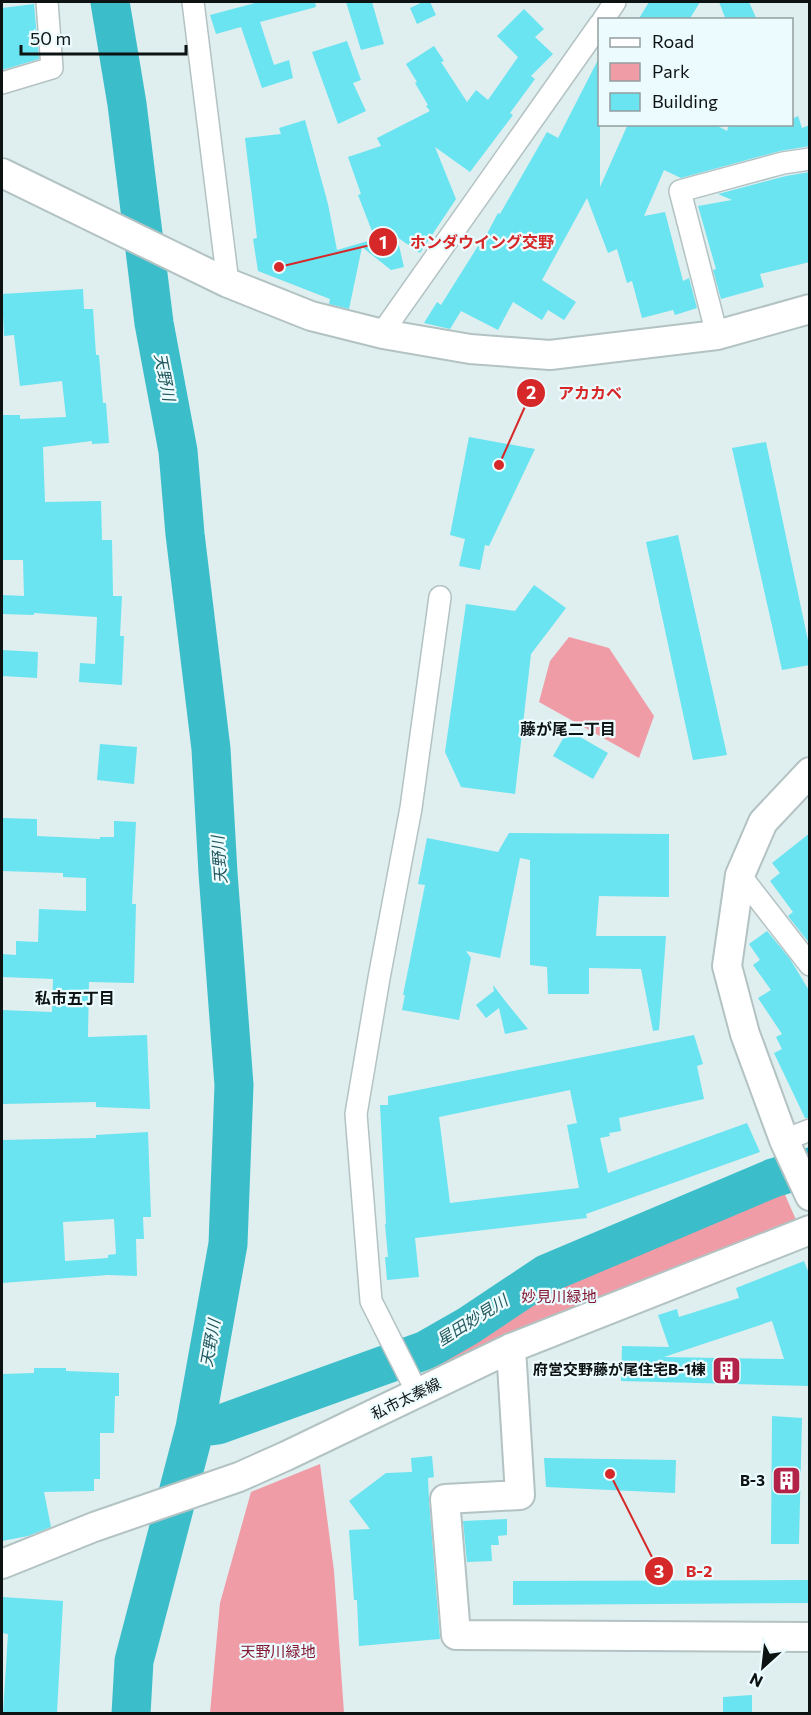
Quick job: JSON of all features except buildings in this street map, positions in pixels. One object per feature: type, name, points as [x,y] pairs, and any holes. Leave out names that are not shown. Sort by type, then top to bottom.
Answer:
[{"type":"street","points":[[2,82],[52,68],[47,2]]},
{"type":"street","points":[[193,2],[198,30],[221,280]]},
{"type":"street","points":[[604,18],[615,2]]},
{"type":"street","points":[[383,334],[389,322],[598,27]]},
{"type":"street","points":[[717,335],[680,191],[783,163],[810,159]]},
{"type":"street","points":[[2,173],[221,280],[311,316],[383,334],[471,349],[550,355],[717,335],[810,309]]},
{"type":"street","points":[[412,1382],[370,1301],[356,1114],[411,808],[440,597]]},
{"type":"street","points":[[802,1180],[797,1135],[745,1034],[727,966],[740,874],[763,822],[810,772]]},
{"type":"street","points":[[740,874],[810,965]]},
{"type":"street","name":"私市太秦線","points":[[2,1564],[94,1527],[239,1477],[412,1382],[511,1348],[810,1230]]},
{"type":"street","points":[[511,1348],[520,1495],[446,1499],[456,1635],[810,1637]]},
{"type":"green space","points":[[569,637],[609,648],[654,716],[639,758],[539,702],[550,661]]},
{"type":"green space","name":"妙見川緑地","points":[[782,1188],[797,1222],[447,1365],[424,1368],[419,1361],[544,1282]]},
{"type":"green space","name":"天野川緑地","points":[[320,1464],[334,1571],[344,1713],[210,1713],[220,1603],[251,1492]]},
{"type":"waterway","name":"天野川","points":[[110,2],[127,104],[154,323],[178,451],[185,534],[211,749],[234,1085],[228,1244],[195,1428],[134,1661],[131,1714]]},
{"type":"waterway","name":"星田妙見川","points":[[195,1428],[218,1425],[426,1350],[468,1326],[546,1274],[773,1178],[810,1167]]},
{"type":"place","name":"ホンダウイング交野","points":[[279,267]]},
{"type":"place","name":"アカカベ","points":[[499,465]]},
{"type":"place","name":"府営交野藤が尾住宅B-1棟","points":[[727,1370]]},
{"type":"place","name":"B-2","points":[[610,1474]]},
{"type":"place","name":"B-3","points":[[786,1481]]},
{"type":"district","name":"藤が尾二丁目","points":[[568,729]]},
{"type":"district","name":"私市五丁目","points":[[75,998]]}]
